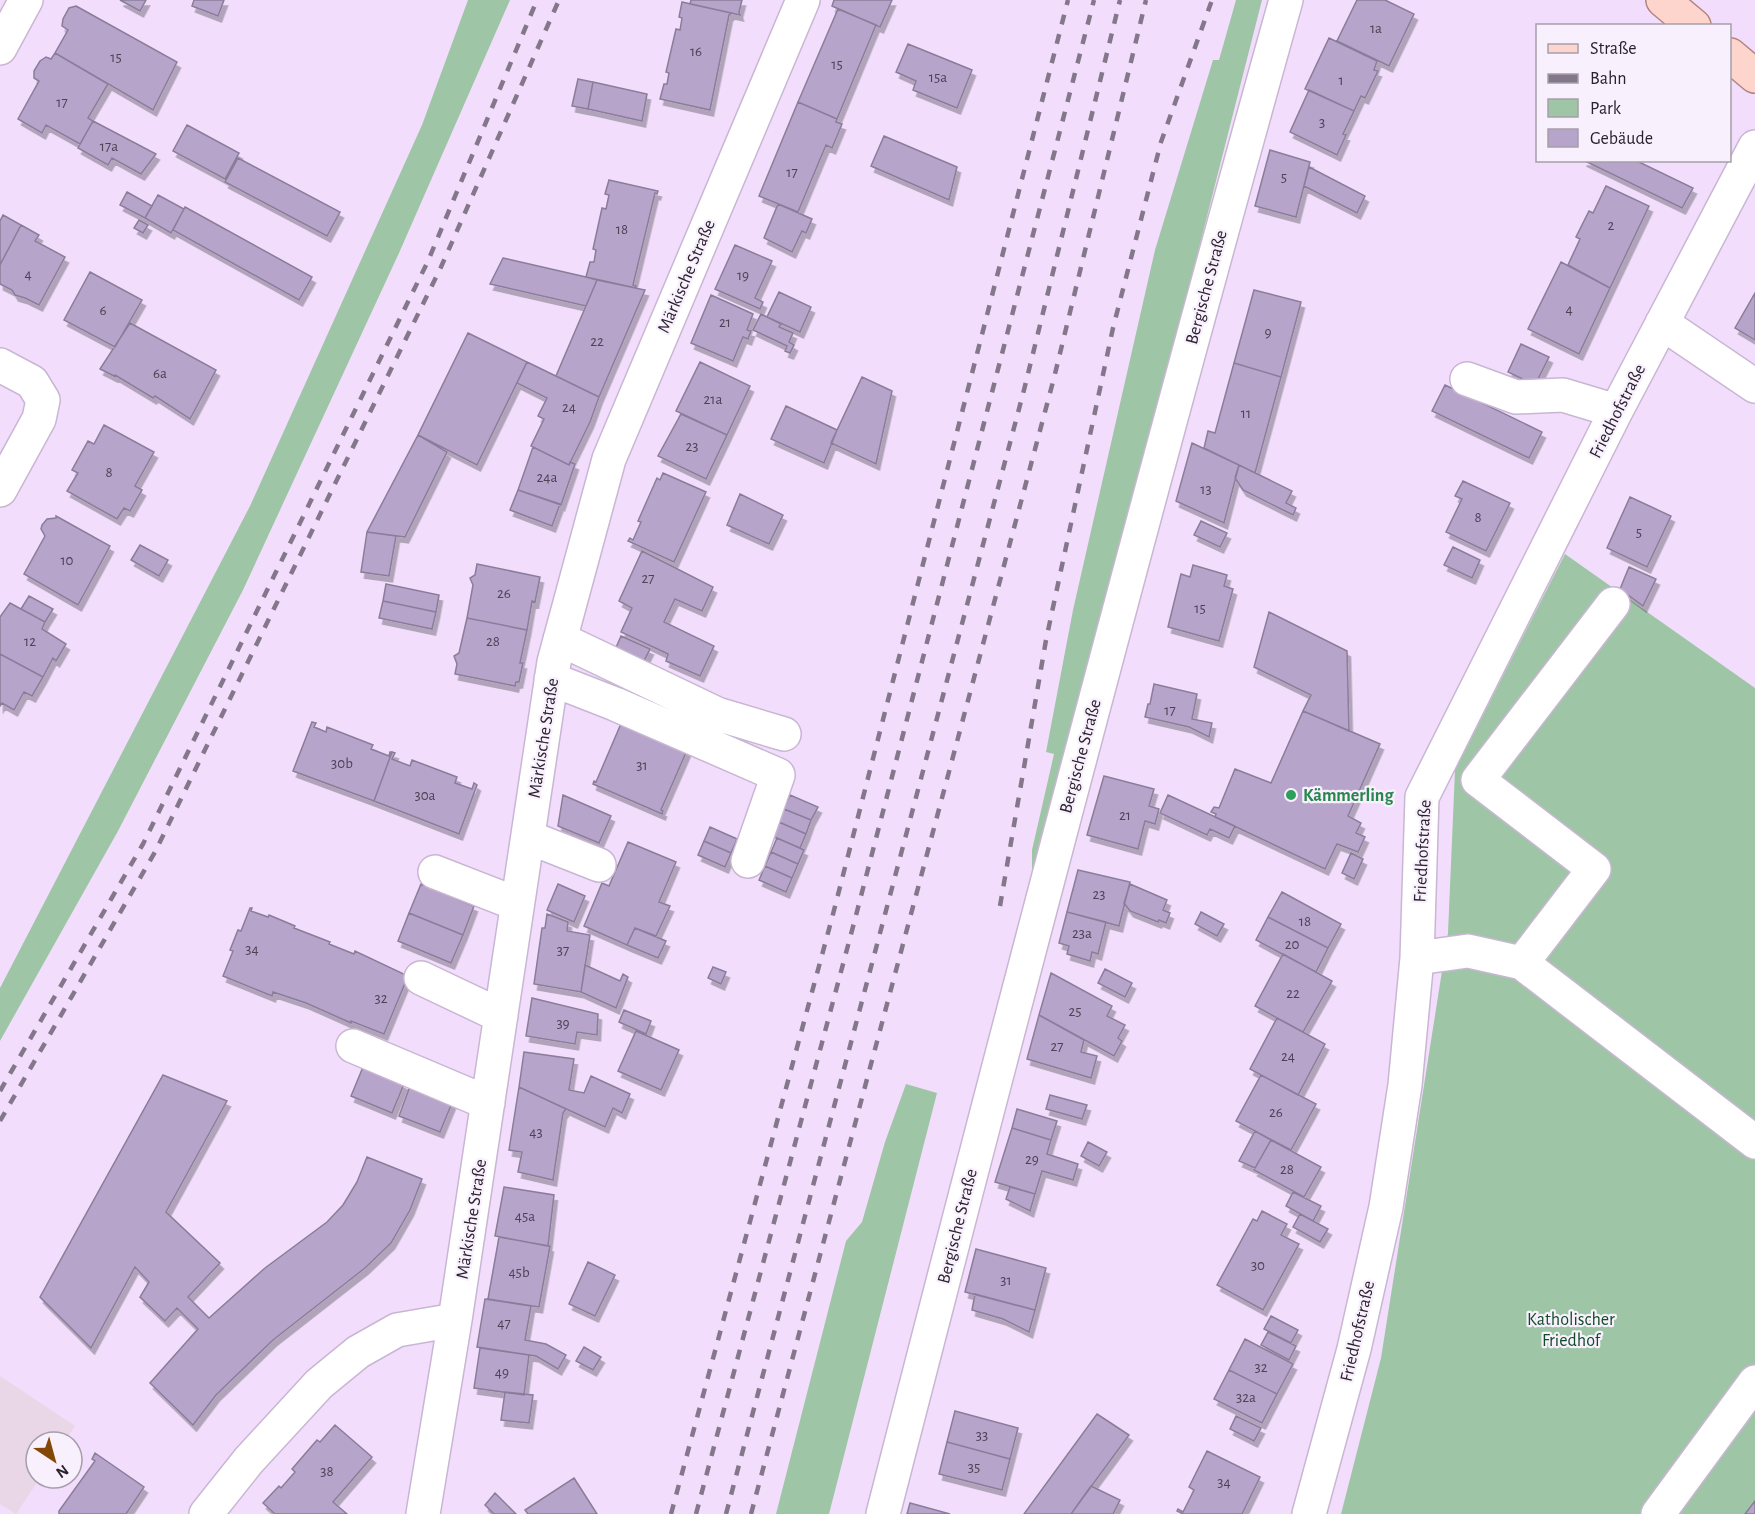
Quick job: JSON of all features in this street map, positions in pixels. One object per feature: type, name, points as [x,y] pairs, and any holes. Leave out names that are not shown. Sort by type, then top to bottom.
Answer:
[{"type":"main road","points":[[1663,0],[1692,24]]},
{"type":"main road","points":[[1731,56],[1755,76]]},
{"type":"street","points":[[0,48],[26,0]]},
{"type":"street","name":"Märkische Straße","points":[[423,1514],[455,1320],[551,679],[560,639],[609,459],[803,0]]},
{"type":"street","name":"Bergische Straße","points":[[883,1514],[1083,745],[1212,263],[1286,0]]},
{"type":"street","name":"Friedhofstraße","points":[[1309,1514],[1354,1349],[1386,1207],[1405,1085],[1417,958],[1422,797],[1616,411],[1755,147]]},
{"type":"street","points":[[1662,324],[1755,386]]},
{"type":"street","points":[[0,365],[32,382],[43,400],[39,418],[0,490]]},
{"type":"street","points":[[1467,379],[1516,397],[1563,395],[1616,411]]},
{"type":"street","points":[[1522,963],[1594,869],[1478,780],[1613,604]]},
{"type":"street","points":[[560,639],[717,714],[784,734]]},
{"type":"street","points":[[551,679],[615,704],[778,775],[748,861]]},
{"type":"street","points":[[528,837],[599,865]]},
{"type":"street","points":[[435,872],[518,904]]},
{"type":"street","points":[[1417,958],[1468,951],[1522,963],[1755,1143]]},
{"type":"street","points":[[421,978],[501,1016]]},
{"type":"street","points":[[353,1046],[488,1103]]},
{"type":"street","points":[[206,1514],[249,1460],[319,1384],[358,1352],[397,1330],[455,1320]]},
{"type":"street","points":[[1658,1514],[1755,1382]]},
{"type":"shaded area","points":[[0,1376],[75,1426],[72,1430],[24,1430],[24,1490],[32,1490],[16,1514],[0,1504]]},
{"type":"green space","points":[[468,0],[510,0],[399,253],[243,590],[118,831],[0,1041],[0,988],[250,506],[422,125]]},
{"type":"green space","points":[[1236,0],[1262,0],[1068,763],[1032,886],[1032,850],[1054,754],[1046,752],[1073,610],[1155,250],[1213,60],[1219,60]]},
{"type":"green space","name":"Katholischer Friedhof","points":[[1565,554],[1755,688],[1755,1514],[1341,1514],[1381,1358],[1448,933],[1455,770]]},
{"type":"green space","points":[[906,1084],[937,1093],[829,1514],[776,1514],[846,1241],[862,1222],[885,1142]]},
{"type":"building","points":[[120,0],[146,0],[140,11]]},
{"type":"building","points":[[194,0],[224,0],[218,16],[192,6]]},
{"type":"building","points":[[691,0],[742,0],[740,15],[690,4]]},
{"type":"building","points":[[834,0],[892,0],[880,27],[832,6]]},
{"type":"building","points":[[1357,0],[1385,0],[1414,14],[1389,66],[1337,41]]},
{"type":"building","points":[[682,2],[732,13],[729,15],[710,110],[660,99],[664,84],[667,84],[669,73],[666,72],[676,29],[680,30],[682,18],[679,17]]},
{"type":"building","points":[[76,6],[177,62],[153,110],[55,53],[68,30],[62,26],[63,19],[69,8]]},
{"type":"building","points":[[838,9],[876,25],[837,119],[798,102]]},
{"type":"building","points":[[1329,38],[1377,61],[1374,70],[1378,71],[1365,98],[1361,96],[1354,111],[1305,89]]},
{"type":"building","points":[[908,44],[972,70],[957,108],[913,90],[916,81],[896,72]]},
{"type":"building","points":[[55,53],[108,84],[88,118],[93,121],[80,144],[46,125],[42,133],[18,119],[39,81],[34,78],[34,71],[40,61],[46,57],[51,59]]},
{"type":"building","points":[[578,79],[593,82],[588,109],[572,106]]},
{"type":"building","points":[[593,82],[647,94],[642,121],[588,109]]},
{"type":"building","points":[[1309,90],[1354,111],[1343,134],[1346,135],[1337,155],[1290,132]]},
{"type":"building","points":[[798,102],[837,119],[836,122],[842,124],[832,148],[826,145],[798,212],[759,196]]},
{"type":"building","points":[[93,121],[156,154],[141,174],[112,158],[108,165],[78,148]]},
{"type":"building","points":[[187,125],[239,153],[225,179],[173,151]]},
{"type":"building","points":[[884,136],[957,167],[949,200],[871,166]]},
{"type":"building","points":[[1270,150],[1310,162],[1296,217],[1255,206]]},
{"type":"building","points":[[238,158],[340,212],[327,236],[225,182]]},
{"type":"building","points":[[1587,162],[1639,162],[1693,188],[1682,208]]},
{"type":"building","points":[[1309,167],[1365,196],[1357,213],[1304,186]]},
{"type":"building","points":[[609,180],[658,191],[657,194],[655,193],[633,285],[636,288],[586,277],[590,262],[594,262],[596,250],[593,249],[602,208],[606,209],[609,195],[605,194]]},
{"type":"building","points":[[1606,186],[1649,206],[1610,288],[1568,265],[1580,239],[1576,237],[1589,211],[1593,213]]},
{"type":"building","points":[[127,192],[152,206],[145,218],[120,205]]},
{"type":"building","points":[[158,195],[184,209],[171,233],[145,218]]},
{"type":"building","points":[[778,204],[812,219],[806,233],[802,231],[792,252],[764,238]]},
{"type":"building","points":[[185,207],[312,277],[299,300],[173,230]]},
{"type":"building","points":[[3,215],[21,225],[0,265],[0,221]]},
{"type":"building","points":[[139,220],[148,225],[143,233],[134,228]]},
{"type":"building","points":[[21,225],[39,235],[35,241],[65,257],[39,305],[15,295],[12,290],[0,284],[0,265]]},
{"type":"building","points":[[735,245],[772,261],[755,298],[763,302],[760,309],[715,289]]},
{"type":"building","points":[[503,258],[597,280],[586,306],[490,284]]},
{"type":"building","points":[[1561,262],[1610,288],[1579,354],[1528,329]]},
{"type":"building","points":[[90,272],[142,300],[115,347],[64,320]]},
{"type":"building","points":[[597,280],[645,290],[599,397],[556,376]]},
{"type":"building","points":[[1254,290],[1301,302],[1281,377],[1234,363]]},
{"type":"building","points":[[779,292],[811,307],[800,332],[767,317]]},
{"type":"building","points":[[1755,293],[1755,340],[1735,328]]},
{"type":"building","points":[[711,295],[753,314],[747,330],[751,331],[748,339],[743,337],[733,361],[691,343]]},
{"type":"building","points":[[761,314],[781,324],[779,327],[793,333],[789,342],[794,345],[790,353],[785,351],[787,346],[753,330]]},
{"type":"building","points":[[130,323],[216,370],[190,419],[155,396],[153,398],[115,375],[100,369]]},
{"type":"building","points":[[468,333],[527,362],[477,465],[418,435]]},
{"type":"building","points":[[1521,344],[1549,357],[1535,385],[1508,372]]},
{"type":"building","points":[[527,362],[599,397],[590,422],[569,465],[531,446],[544,419],[538,416],[547,398],[517,383]]},
{"type":"building","points":[[700,362],[750,386],[727,435],[676,411]]},
{"type":"building","points":[[1234,363],[1281,377],[1255,473],[1204,448],[1208,431],[1215,433]]},
{"type":"building","points":[[862,377],[892,391],[876,464],[831,443]]},
{"type":"building","points":[[1445,385],[1542,432],[1529,458],[1432,411]]},
{"type":"building","points":[[786,406],[837,430],[824,463],[771,439]]},
{"type":"building","points":[[681,414],[727,435],[706,479],[658,456]]},
{"type":"building","points":[[104,425],[154,452],[135,486],[142,490],[130,511],[124,508],[117,519],[67,491],[78,473],[72,470],[88,441],[94,444]]},
{"type":"building","points":[[418,435],[447,452],[405,537],[367,532]]},
{"type":"building","points":[[1192,443],[1239,465],[1224,523],[1176,501]]},
{"type":"building","points":[[533,447],[569,465],[570,462],[575,464],[561,505],[518,490]]},
{"type":"building","points":[[1239,465],[1292,491],[1286,503],[1296,508],[1293,515],[1243,490],[1235,478]]},
{"type":"building","points":[[663,473],[706,492],[674,562],[628,541],[630,538],[633,540],[641,522],[638,521],[657,478],[660,480]]},
{"type":"building","points":[[1463,481],[1510,503],[1486,551],[1446,532],[1462,499],[1455,496]]},
{"type":"building","points":[[518,490],[560,504],[552,526],[510,510]]},
{"type":"building","points":[[740,494],[783,515],[769,544],[727,525]]},
{"type":"building","points":[[1630,497],[1671,516],[1647,567],[1607,548]]},
{"type":"building","points":[[56,516],[110,546],[78,605],[24,574],[45,536],[41,529],[42,525],[47,519],[56,518]]},
{"type":"building","points":[[1201,521],[1227,533],[1220,547],[1194,535]]},
{"type":"building","points":[[367,532],[396,536],[389,576],[361,572]]},
{"type":"building","points":[[140,545],[168,560],[159,576],[131,560]]},
{"type":"building","points":[[1453,547],[1480,560],[1472,578],[1444,565]]},
{"type":"building","points":[[642,551],[713,587],[702,611],[675,599],[664,622],[714,646],[700,676],[666,661],[668,654],[621,632],[632,608],[619,601]]},
{"type":"building","points":[[477,564],[540,577],[535,602],[532,601],[527,630],[467,618],[473,585],[470,578],[475,575]]},
{"type":"building","points":[[1193,565],[1227,575],[1224,586],[1233,589],[1219,641],[1168,627],[1181,574],[1190,577]]},
{"type":"building","points":[[1629,567],[1656,579],[1643,606],[1620,589]]},
{"type":"building","points":[[386,584],[439,595],[436,612],[383,601]]},
{"type":"building","points":[[29,596],[53,609],[45,622],[21,609]]},
{"type":"building","points":[[383,601],[436,612],[432,629],[379,618]]},
{"type":"building","points":[[10,603],[45,622],[42,629],[66,644],[56,661],[53,658],[43,677],[0,654],[0,617]]},
{"type":"building","points":[[1269,612],[1347,651],[1349,731],[1303,711],[1311,695],[1254,667]]},
{"type":"building","points":[[467,618],[527,630],[520,663],[523,663],[519,682],[516,682],[515,686],[455,674],[457,664],[454,656],[459,653]]},
{"type":"building","points":[[621,636],[650,649],[643,663],[615,650]]},
{"type":"building","points":[[0,654],[43,677],[32,696],[24,692],[14,710],[2,703],[0,706]]},
{"type":"building","points":[[1154,684],[1197,694],[1192,719],[1212,723],[1209,737],[1189,727],[1145,717]]},
{"type":"building","name":"Kämmerling","points":[[1303,711],[1380,744],[1348,816],[1361,823],[1356,833],[1365,837],[1358,852],[1337,844],[1325,869],[1215,817],[1216,814],[1211,812],[1214,807],[1219,808],[1235,769],[1271,783]]},
{"type":"building","points":[[623,719],[688,748],[661,810],[662,814],[593,784],[594,781],[596,782]]},
{"type":"building","points":[[312,722],[316,723],[314,727],[326,732],[327,727],[373,745],[371,749],[389,756],[392,752],[374,801],[293,771]]},
{"type":"building","points":[[392,752],[395,753],[392,759],[410,766],[412,760],[457,777],[455,783],[472,789],[474,783],[477,785],[459,834],[374,801]]},
{"type":"building","points":[[1104,776],[1154,789],[1149,806],[1159,809],[1155,824],[1145,821],[1138,849],[1087,835]]},
{"type":"building","points":[[563,795],[611,816],[599,843],[558,826]]},
{"type":"building","points":[[790,795],[818,807],[811,820],[784,809]]},
{"type":"building","points":[[1168,795],[1235,826],[1229,838],[1210,829],[1207,835],[1160,813]]},
{"type":"building","points":[[784,809],[811,820],[806,834],[779,822]]},
{"type":"building","points":[[779,822],[806,834],[800,848],[772,836]]},
{"type":"building","points":[[710,827],[737,839],[731,853],[704,841]]},
{"type":"building","points":[[777,838],[804,850],[798,864],[771,852]]},
{"type":"building","points":[[704,841],[731,853],[725,867],[698,855]]},
{"type":"building","points":[[628,842],[676,862],[659,902],[670,906],[656,936],[635,928],[627,945],[584,926],[602,883],[609,886]]},
{"type":"building","points":[[771,852],[798,864],[792,878],[765,866]]},
{"type":"building","points":[[1351,853],[1363,859],[1354,879],[1342,873]]},
{"type":"building","points":[[765,866],[792,878],[786,892],[759,880]]},
{"type":"building","points":[[1078,870],[1130,882],[1119,926],[1067,912]]},
{"type":"building","points":[[421,884],[474,906],[463,935],[409,913]]},
{"type":"building","points":[[558,884],[585,896],[574,922],[547,910]]},
{"type":"building","points":[[1130,884],[1167,900],[1163,910],[1170,913],[1166,923],[1130,911],[1124,903]]},
{"type":"building","points":[[1282,892],[1341,924],[1328,948],[1268,917]]},
{"type":"building","points":[[252,908],[251,911],[268,917],[269,915],[330,942],[329,944],[354,954],[355,951],[408,976],[384,1034],[351,1021],[351,1023],[306,1003],[273,992],[272,996],[223,976],[233,951],[230,950]]},
{"type":"building","points":[[1067,912],[1106,922],[1098,954],[1092,952],[1090,961],[1067,954],[1069,946],[1059,943]]},
{"type":"building","points":[[1201,912],[1224,924],[1217,936],[1195,924]]},
{"type":"building","points":[[409,913],[463,935],[451,963],[398,941]]},
{"type":"building","points":[[547,914],[568,922],[567,931],[590,935],[581,992],[534,984],[542,928],[545,928]]},
{"type":"building","points":[[1268,917],[1328,948],[1316,972],[1256,940]]},
{"type":"building","points":[[635,928],[666,941],[658,958],[627,945]]},
{"type":"building","points":[[1283,954],[1332,981],[1303,1032],[1255,1006]]},
{"type":"building","points":[[585,965],[620,981],[623,974],[628,977],[616,1008],[581,992]]},
{"type":"building","points":[[713,967],[726,972],[721,984],[708,978]]},
{"type":"building","points":[[1105,969],[1132,983],[1125,997],[1098,983]]},
{"type":"building","points":[[1051,973],[1112,1006],[1107,1016],[1125,1025],[1118,1038],[1122,1041],[1114,1056],[1039,1015]]},
{"type":"building","points":[[532,998],[598,1014],[597,1035],[577,1032],[575,1044],[526,1036]]},
{"type":"building","points":[[624,1010],[651,1021],[646,1034],[619,1022]]},
{"type":"building","points":[[1039,1015],[1084,1040],[1081,1052],[1097,1056],[1091,1078],[1027,1059]]},
{"type":"building","points":[[1277,1018],[1325,1044],[1298,1095],[1250,1069]]},
{"type":"building","points":[[636,1031],[679,1050],[661,1090],[618,1071]]},
{"type":"building","points":[[524,1052],[574,1059],[569,1090],[584,1093],[591,1076],[630,1094],[622,1113],[613,1108],[605,1127],[519,1087]]},
{"type":"building","points":[[363,1067],[404,1084],[392,1113],[351,1096]]},
{"type":"building","points":[[163,1075],[227,1101],[166,1212],[220,1263],[188,1297],[209,1318],[265,1268],[327,1222],[343,1205],[357,1182],[367,1157],[422,1179],[410,1210],[391,1243],[365,1268],[273,1340],[216,1395],[193,1425],[150,1383],[198,1329],[177,1308],[165,1321],[140,1297],[149,1282],[135,1267],[91,1348],[40,1297]]},
{"type":"building","points":[[1261,1075],[1316,1104],[1291,1150],[1236,1121]]},
{"type":"building","points":[[410,1086],[452,1103],[440,1132],[399,1116]]},
{"type":"building","points":[[519,1087],[566,1109],[563,1113],[553,1180],[518,1172],[522,1152],[509,1150]]},
{"type":"building","points":[[1050,1095],[1087,1105],[1082,1119],[1046,1109]]},
{"type":"building","points":[[1017,1109],[1057,1121],[1051,1140],[1012,1128]]},
{"type":"building","points":[[1012,1128],[1051,1140],[1047,1154],[1078,1164],[1073,1180],[1042,1171],[1035,1194],[995,1182]]},
{"type":"building","points":[[1255,1131],[1271,1140],[1255,1168],[1239,1161]]},
{"type":"building","points":[[1271,1140],[1321,1167],[1304,1197],[1254,1170]]},
{"type":"building","points":[[1088,1142],[1107,1152],[1099,1166],[1081,1156]]},
{"type":"building","points":[[504,1187],[554,1195],[548,1246],[495,1236]]},
{"type":"building","points":[[1010,1187],[1035,1194],[1030,1211],[1006,1199]]},
{"type":"building","points":[[1293,1192],[1321,1206],[1313,1221],[1286,1206]]},
{"type":"building","points":[[1262,1211],[1287,1224],[1281,1235],[1299,1244],[1263,1310],[1217,1285],[1253,1219],[1257,1221]]},
{"type":"building","points":[[1300,1214],[1328,1229],[1320,1242],[1293,1227]]},
{"type":"building","points":[[499,1237],[550,1246],[539,1307],[488,1299]]},
{"type":"building","points":[[976,1249],[1046,1268],[1035,1310],[965,1292]]},
{"type":"building","points":[[588,1262],[615,1275],[595,1316],[569,1304]]},
{"type":"building","points":[[975,1294],[1035,1310],[1029,1332],[1003,1319],[972,1310]]},
{"type":"building","points":[[485,1299],[531,1306],[525,1340],[546,1344],[566,1355],[558,1369],[536,1356],[477,1347]]},
{"type":"building","points":[[1271,1316],[1298,1330],[1291,1343],[1264,1329]]},
{"type":"building","points":[[1268,1332],[1296,1346],[1289,1360],[1261,1345]]},
{"type":"building","points":[[1245,1339],[1293,1364],[1277,1394],[1229,1370]]},
{"type":"building","points":[[584,1347],[601,1357],[593,1370],[576,1361]]},
{"type":"building","points":[[480,1348],[529,1355],[524,1395],[474,1388]]},
{"type":"building","points":[[1229,1370],[1277,1394],[1262,1423],[1214,1399]]},
{"type":"building","points":[[505,1392],[533,1395],[529,1423],[501,1420]]},
{"type":"building","points":[[955,1411],[1018,1428],[1010,1459],[947,1442]]},
{"type":"building","points":[[1097,1414],[1129,1435],[1071,1514],[1024,1514]]},
{"type":"building","points":[[1236,1416],[1261,1428],[1254,1441],[1230,1429]]},
{"type":"building","points":[[335,1425],[372,1457],[333,1502],[347,1514],[275,1514],[263,1503],[295,1472],[292,1469],[317,1440],[320,1442]]},
{"type":"building","points":[[947,1442],[1010,1459],[1002,1490],[939,1474]]},
{"type":"building","points":[[1207,1451],[1260,1477],[1242,1514],[1183,1514],[1177,1511],[1178,1509],[1183,1512],[1194,1490],[1189,1487]]},
{"type":"building","points":[[95,1453],[144,1487],[126,1514],[59,1514],[74,1490],[84,1490],[84,1476],[95,1461],[92,1459]]},
{"type":"building","points":[[574,1478],[597,1514],[528,1514],[525,1510]]},
{"type":"building","points":[[1091,1486],[1120,1500],[1113,1514],[1071,1514]]},
{"type":"building","points":[[495,1493],[516,1514],[494,1514],[485,1505]]},
{"type":"building","points":[[1755,1501],[1755,1514],[1745,1514]]},
{"type":"building","points":[[910,1503],[950,1514],[907,1514]]},
{"type":"railway","points":[[0,1091],[143,844],[428,261],[537,0]]},
{"type":"railway","points":[[0,1121],[155,852],[441,267],[559,0]]},
{"type":"railway","points":[[671,1514],[832,918],[1068,0]]},
{"type":"railway","points":[[696,1514],[854,923],[1094,0]]},
{"type":"railway","points":[[726,1514],[1024,390],[1120,0]]},
{"type":"railway","points":[[751,1514],[1054,378],[1146,0]]},
{"type":"railway","points":[[1000,906],[1046,640],[1113,328],[1161,142],[1212,0]]},
{"type":"place","name":"Kämmerling","points":[[1291,795]]}]
